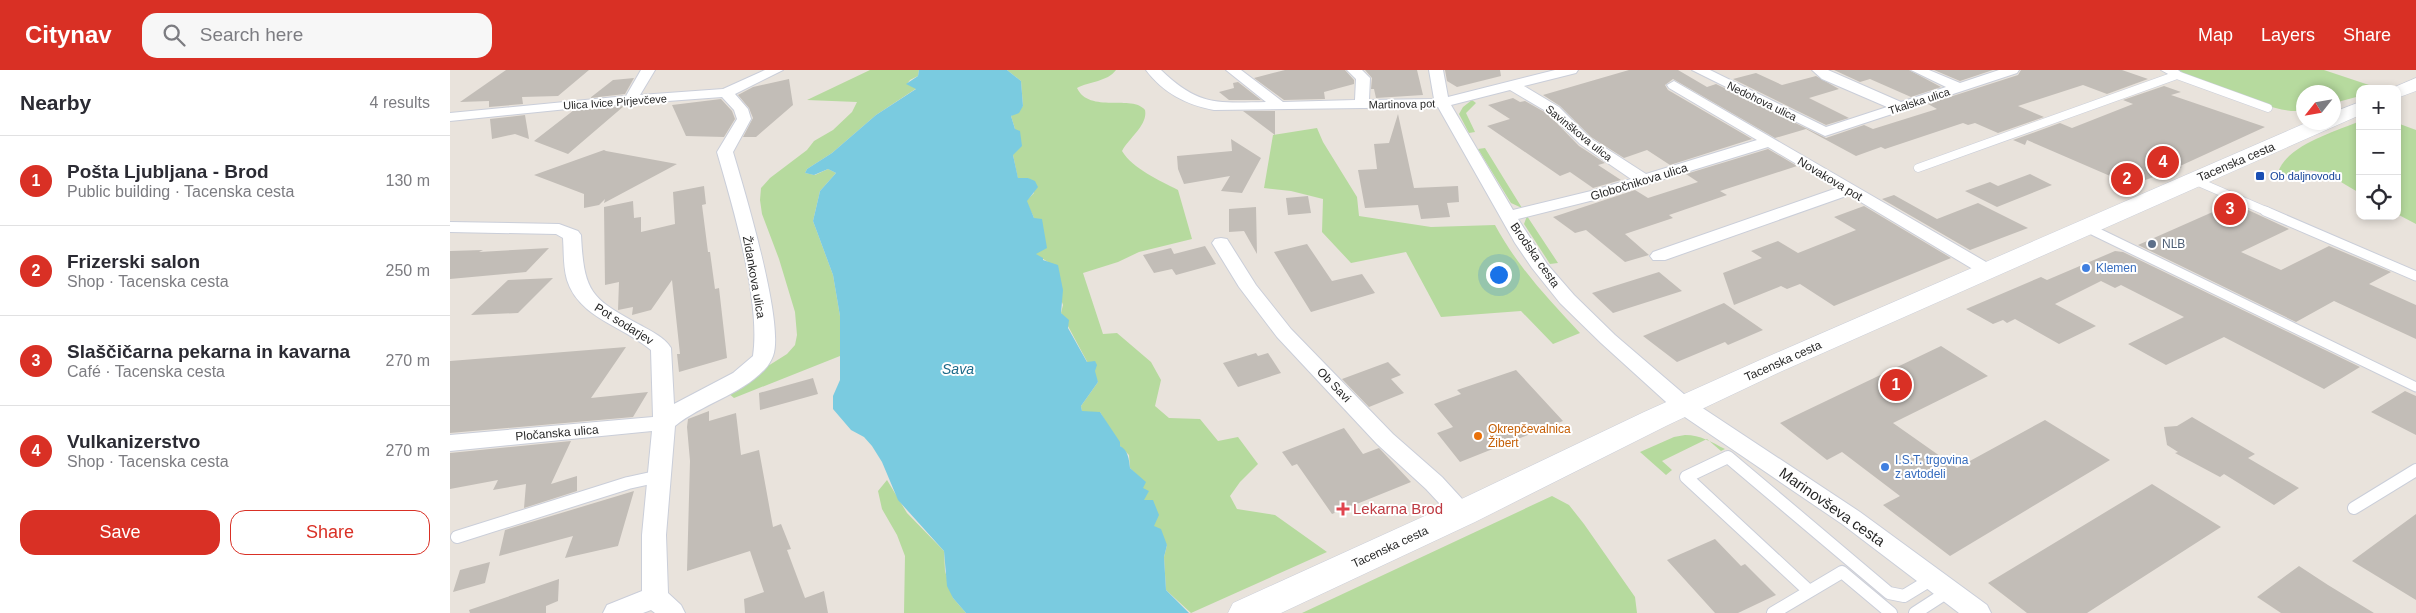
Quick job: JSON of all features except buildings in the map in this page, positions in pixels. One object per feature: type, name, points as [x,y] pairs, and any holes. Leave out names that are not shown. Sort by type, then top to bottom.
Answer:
[{"type":"main road","points":[[2401,90],[2416,84]]},
{"type":"main road","points":[[2341,116],[2356,110]]},
{"type":"main road","name":"Tacenska cesta","points":[[1246,613],[1463,513],[1684,406],[1987,270],[2308,130]]},
{"type":"street","points":[[631,99],[648,70]]},
{"type":"street","name":"Ulica Ivice Pirjevčeve","points":[[450,117],[631,99],[726,93],[776,70]]},
{"type":"street","name":"Martinova pot","points":[[1152,70],[1184,98],[1202,105],[1228,107],[1443,103],[1571,70]]},
{"type":"street","points":[[1233,70],[1280,106]]},
{"type":"street","points":[[1354,70],[1363,78],[1362,105]]},
{"type":"street","name":"Brodska cesta","points":[[1436,70],[1443,103],[1508,216],[1541,268],[1567,299],[1614,345],[1684,406]]},
{"type":"street","name":"Nedohova ulica","points":[[1699,70],[1824,132]]},
{"type":"street","points":[[1819,70],[1827,76],[1900,107]]},
{"type":"street","points":[[1918,70],[1960,88]]},
{"type":"street","name":"Tkalska ulica","points":[[1824,132],[2012,70]]},
{"type":"street","name":"Savinškova ulica","points":[[1512,85],[1554,110],[1585,141],[1645,181]]},
{"type":"street","name":"Novakova pot","points":[[1674,85],[1848,190],[1987,270]]},
{"type":"street","name":"Židankova ulica","points":[[664,423],[683,408],[748,372],[763,356],[765,339],[756,278],[747,234],[725,152],[744,119],[741,109],[726,93]]},
{"type":"street","name":"Globočnikova ulica","points":[[1508,216],[1596,196],[1768,142]]},
{"type":"street","points":[[1659,256],[1848,190]]},
{"type":"street","name":"Pot sodarjev","points":[[450,227],[560,229],[572,235],[578,285],[589,302],[614,320],[652,340],[661,348],[664,423],[661,476],[654,535],[664,605],[616,613]]},
{"type":"street","name":"Ob Savi","points":[[1221,243],[1248,288],[1284,333],[1385,439],[1434,483],[1463,513]]},
{"type":"street","name":"Marinovševa cesta","points":[[1684,406],[1851,518],[1978,613]]},
{"type":"street","name":"Pločanska ulica","points":[[450,443],[664,423]]},
{"type":"lane","points":[[1918,168],[2172,73],[2268,108]]},
{"type":"lane","points":[[2194,180],[2416,276]]},
{"type":"lane","points":[[2086,227],[2416,387]]},
{"type":"lane","points":[[1809,591],[1686,477],[1728,457],[1889,593],[1904,596],[1941,585]]},
{"type":"lane","points":[[2354,508],[2416,470]]},
{"type":"lane","points":[[457,537],[628,483],[661,476]]},
{"type":"lane","points":[[1842,572],[1844,555]]},
{"type":"lane","points":[[1773,613],[1842,572]]},
{"type":"lane","points":[[1842,572],[1891,613]]},
{"type":"lane","points":[[1915,613],[1941,585]]},
{"type":"green space","points":[[870,70],[919,70],[918,76],[907,84],[917,88],[876,115],[832,153],[807,169],[805,173],[815,175],[828,169],[836,173],[820,191],[813,221],[833,275],[840,316],[840,356],[734,398],[727,392],[787,354],[795,345],[797,335],[795,312],[779,259],[762,214],[761,188],[770,178],[807,150],[814,141],[833,130],[852,112],[857,102],[807,100]]},
{"type":"green space","points":[[1007,70],[1116,70],[1108,77],[1077,88],[1083,96],[1091,100],[1131,103],[1145,110],[1144,121],[1122,151],[1140,169],[1178,190],[1192,239],[1139,252],[1118,262],[1083,273],[1103,334],[1117,333],[1151,362],[1161,380],[1155,406],[1169,418],[1200,419],[1218,441],[1238,437],[1258,464],[1240,482],[1230,496],[1237,509],[1275,515],[1327,552],[1191,613],[1166,590],[1164,557],[1167,545],[1153,526],[1144,501],[1143,488],[1139,477],[1130,468],[1129,455],[1120,446],[1100,412],[1082,412],[1081,406],[1098,382],[1061,313],[1063,305],[1048,262],[1035,254],[1034,218],[1026,201],[1034,193],[1028,178],[1018,179],[1013,155],[1015,129],[1011,116],[1023,106],[1021,81]]},
{"type":"green space","points":[[2175,70],[2324,70],[2369,85],[2356,85],[2356,97],[2341,101],[2341,85],[2296,85],[2296,111],[2292,111],[2278,109]]},
{"type":"green space","points":[[1472,100],[1476,103],[1466,113],[1475,132],[1469,133],[1459,114],[1463,107]]},
{"type":"green space","points":[[2356,123],[2356,191],[2324,173],[2305,170],[2284,176],[2278,173],[2283,163],[2301,147]]},
{"type":"green space","points":[[2401,124],[2416,130],[2416,224],[2401,216]]},
{"type":"green space","points":[[1317,128],[1323,142],[1357,197],[1359,216],[1431,227],[1495,225],[1523,268],[1580,333],[1553,344],[1521,311],[1441,317],[1406,252],[1351,263],[1322,232],[1323,199],[1291,191],[1264,188],[1273,135]]},
{"type":"green space","points":[[1485,148],[1522,208],[1511,203],[1478,149]]},
{"type":"green space","points":[[1527,216],[1558,263],[1550,264],[1524,224]]},
{"type":"green space","points":[[1685,435],[1706,439],[1662,461],[1672,470],[1666,475],[1640,452],[1674,437]]},
{"type":"green space","points":[[1709,441],[1715,444],[1725,449],[1721,451]]},
{"type":"green space","points":[[887,480],[907,513],[944,551],[945,571],[953,598],[966,613],[904,613],[905,556],[897,535],[882,509],[878,491]]},
{"type":"green space","points":[[1552,496],[1569,505],[1584,524],[1635,597],[1637,613],[1302,613]]},
{"type":"water","name":"Sava","points":[[919,70],[1007,70],[1021,81],[1023,106],[1019,113],[1011,116],[1015,129],[1020,131],[1022,146],[1013,155],[1018,178],[1028,178],[1035,181],[1038,187],[1027,201],[1034,218],[1042,219],[1047,248],[1036,254],[1043,258],[1043,260],[1058,265],[1063,290],[1061,313],[1069,320],[1068,328],[1087,362],[1095,361],[1097,365],[1095,371],[1098,382],[1081,406],[1082,411],[1100,412],[1120,442],[1120,446],[1126,452],[1130,468],[1146,482],[1143,488],[1149,491],[1144,500],[1153,500],[1159,515],[1154,526],[1161,529],[1167,545],[1164,557],[1166,590],[1189,613],[966,613],[953,598],[947,586],[944,551],[898,500],[882,462],[872,446],[864,437],[851,430],[833,409],[833,396],[840,380],[840,316],[833,275],[813,221],[820,191],[836,173],[828,169],[814,175],[805,173],[807,169],[832,153],[876,115],[916,89],[906,84],[918,76]]},
{"type":"place","name":"Vulkanizerstvo","points":[[2163,162]]},
{"type":"place","name":"Ob daljnovodu","points":[[2260,176]]},
{"type":"place","name":"Frizerski salon","points":[[2127,179]]},
{"type":"place","name":"Slaščičarna pekarna in kavarna","points":[[2230,209]]},
{"type":"place","name":"NLB","points":[[2152,244]]},
{"type":"place","name":"Klemen","points":[[2086,268]]},
{"type":"place","name":"Pošta Ljubljana - Brod","points":[[1896,385]]},
{"type":"place","name":"Okrepčevalnica Žibert","points":[[1478,436]]},
{"type":"place","name":"I.S.T. trgovina z avtodeli","points":[[1885,467]]},
{"type":"place","name":"Lekarna Brod","points":[[1343,509]]}]
